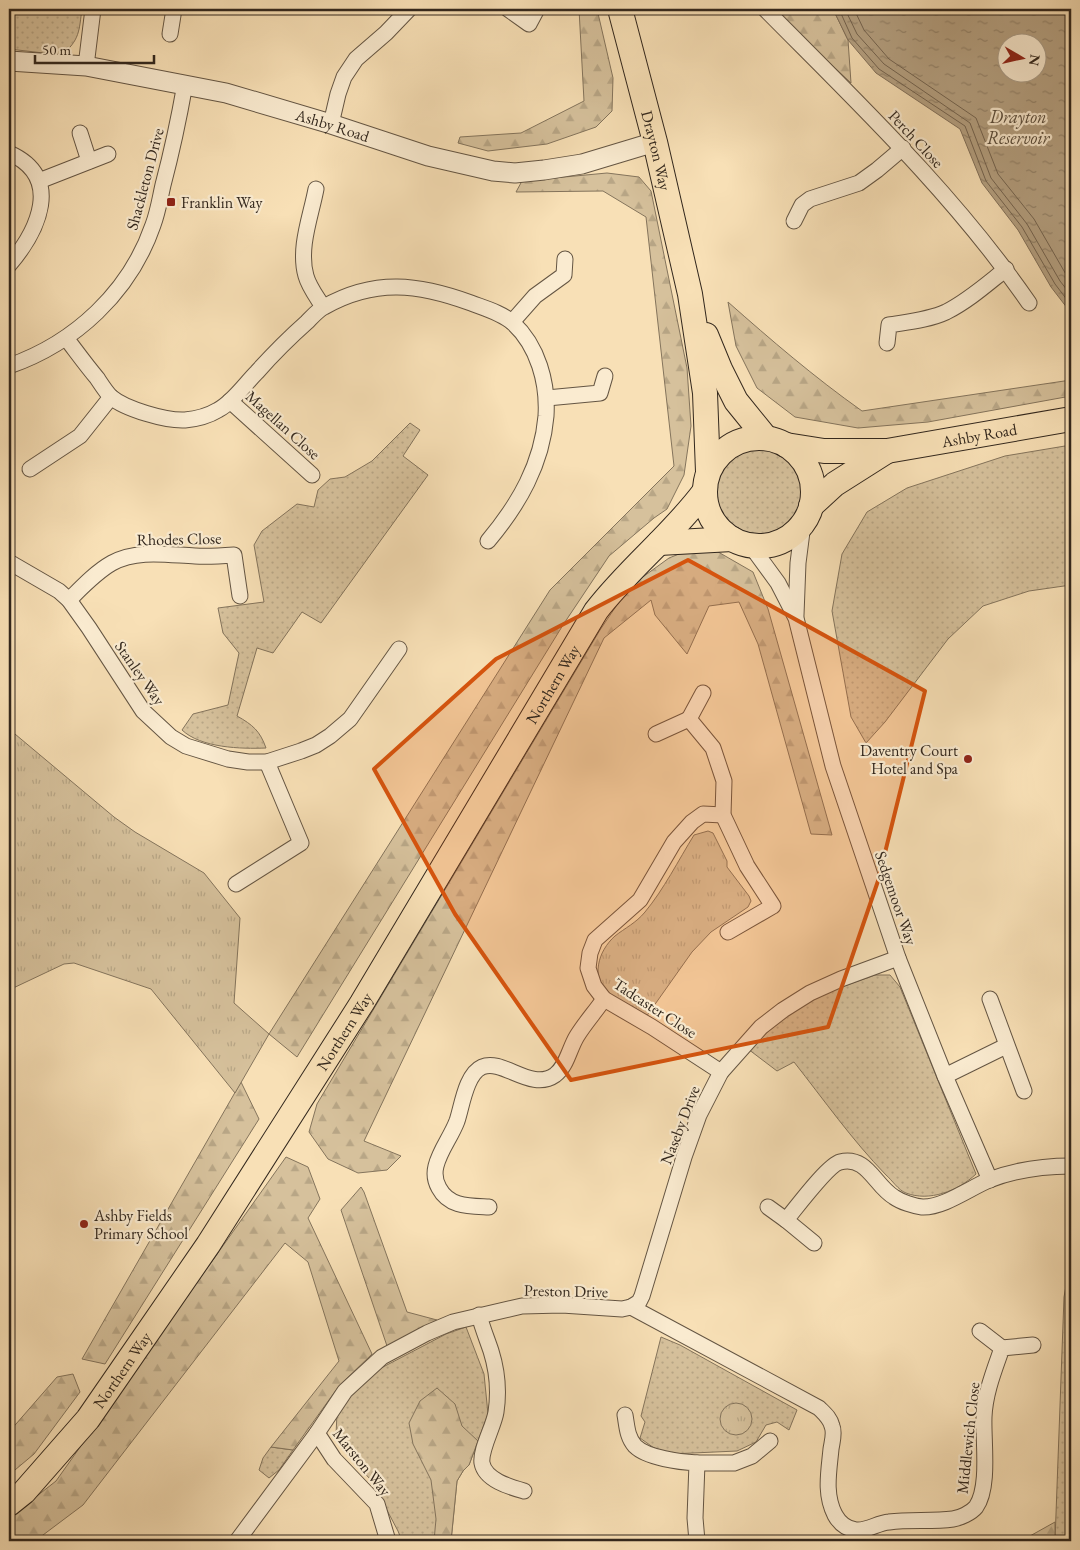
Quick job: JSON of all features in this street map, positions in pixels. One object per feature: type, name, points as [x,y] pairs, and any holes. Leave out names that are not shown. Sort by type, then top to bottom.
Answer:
[{"type":"main road","name":"Drayton Way","points":[[620,9],[655,142],[690,294],[705,393],[706,482]]},
{"type":"main road","name":"Drayton Way","points":[[690,294],[720,369],[736,401],[776,441]]},
{"type":"main road","name":"Ashby Road","points":[[776,441],[824,450],[886,451],[1071,419]]},
{"type":"main road","points":[[659,543],[770,545],[788,537],[807,515],[813,494],[811,476],[803,460],[796,452],[776,441],[748,438],[731,445],[717,457],[706,482],[708,511],[718,527],[742,543]]},
{"type":"main road","name":"Ashby Road","points":[[807,515],[835,484],[886,451]]},
{"type":"main road","name":"Northern Way","points":[[9,1504],[24,1492],[88,1419],[208,1245],[362,1003],[596,611],[612,590],[687,516],[706,482]]},
{"type":"street","points":[[86,66],[93,9]]},
{"type":"street","points":[[170,34],[174,9]]},
{"type":"street","points":[[330,124],[344,77],[356,59],[386,34],[409,9]]},
{"type":"street","points":[[508,9],[529,24],[537,9]]},
{"type":"street","name":"Perch Close","points":[[765,9],[903,148],[1006,269],[1029,303]]},
{"type":"street","name":"Ashby Road","points":[[9,61],[86,66],[226,93],[428,156],[493,171],[544,170],[582,164],[655,142]]},
{"type":"street","name":"Shackleton Drive","points":[[9,366],[31,358],[66,338],[84,324],[116,293],[138,258],[153,225],[172,149],[185,84]]},
{"type":"street","points":[[80,133],[89,161]]},
{"type":"street","points":[[794,221],[802,205],[810,199],[859,183],[903,148]]},
{"type":"street","points":[[9,153],[29,166],[39,180],[42,196],[40,212],[32,231],[18,255],[9,265]]},
{"type":"street","points":[[39,180],[108,154]]},
{"type":"street","points":[[316,190],[304,258],[306,276],[312,291],[323,307]]},
{"type":"street","points":[[512,322],[535,296],[564,275],[565,259]]},
{"type":"street","points":[[886,343],[889,325],[925,319],[945,312],[970,297],[1006,269]]},
{"type":"street","points":[[66,338],[111,398],[134,409],[161,418],[184,420],[201,418],[219,410],[230,401],[280,346],[323,307],[360,292],[378,287],[403,286],[431,290],[494,312],[512,322],[529,342],[540,366],[547,398],[544,436],[536,464],[518,502],[488,541]]},
{"type":"street","points":[[547,398],[600,393],[605,376]]},
{"type":"street","points":[[30,469],[80,436],[111,398]]},
{"type":"street","name":"Magellan Close","points":[[230,401],[312,475]]},
{"type":"street","name":"Sedgemoor Way","points":[[796,618],[798,563],[807,515]]},
{"type":"street","name":"Sedgemoor Way","points":[[742,543],[778,583],[796,618],[833,766],[898,958],[945,1076],[990,1180]]},
{"type":"street","name":"Rhodes Close","points":[[69,600],[113,562],[137,555],[163,553],[211,557],[234,555],[240,596]]},
{"type":"street","name":"Stanley Way","points":[[9,562],[59,591],[69,600],[142,711],[171,737],[186,746],[213,756],[248,762],[267,762],[316,745],[350,719],[399,649]]},
{"type":"street","points":[[656,734],[689,719],[703,693]]},
{"type":"street","points":[[689,719],[713,748],[724,781],[723,815],[747,866],[773,906],[728,932]]},
{"type":"street","points":[[236,884],[301,843],[267,762]]},
{"type":"street","name":"Tadcaster Close","points":[[721,1072],[604,999],[594,986],[588,968],[590,953],[595,940],[640,900],[674,842],[692,822],[703,814],[723,815]]},
{"type":"street","name":"Naseby Drive","points":[[631,1307],[639,1302],[642,1296],[684,1157],[699,1115],[721,1072],[761,1027],[783,1010],[810,993],[841,979],[898,958]]},
{"type":"street","points":[[489,1207],[456,1204],[445,1198],[436,1182],[435,1176],[435,1167],[452,1133],[472,1075],[481,1068],[493,1066],[525,1078],[546,1079],[556,1075],[563,1067],[583,1026],[604,999]]},
{"type":"street","points":[[990,999],[1024,1091]]},
{"type":"street","points":[[945,1076],[1006,1046]]},
{"type":"street","points":[[786,1220],[818,1181],[837,1162],[849,1160],[862,1165],[893,1197],[923,1207],[940,1204],[990,1180],[1024,1170],[1071,1166]]},
{"type":"street","points":[[768,1207],[814,1243]]},
{"type":"street","name":"Preston Drive","points":[[237,1541],[317,1433],[345,1391],[382,1357],[427,1333],[453,1322],[479,1315],[522,1306],[562,1305],[620,1309],[631,1307],[819,1408]]},
{"type":"street","points":[[479,1315],[491,1352],[498,1389],[496,1413],[490,1436],[483,1452],[482,1464],[490,1477],[524,1491]]},
{"type":"street","points":[[980,1331],[1002,1348],[1033,1345]]},
{"type":"street","name":"Middlewich Close","points":[[819,1408],[829,1418],[834,1428],[828,1478],[828,1496],[834,1514],[846,1528],[856,1530],[867,1529],[886,1522],[913,1519],[954,1519],[969,1513],[976,1507],[980,1497],[984,1475],[984,1417],[989,1386],[1002,1348]]},
{"type":"street","points":[[625,1415],[628,1432],[636,1446],[652,1455],[680,1462],[734,1463],[752,1456],[770,1440]]},
{"type":"street","name":"Marston Way","points":[[317,1433],[334,1459],[377,1504],[388,1541]]},
{"type":"street","points":[[697,1463],[695,1518],[697,1541]]},
{"type":"highlighted area","points":[[688,560],[925,691],[878,881],[828,1027],[571,1080],[455,914],[374,769],[496,659]]},
{"type":"green space","points":[[9,9],[82,9],[78,35],[72,45],[61,55],[9,49]]},
{"type":"green space","points":[[579,9],[597,9],[613,78],[612,111],[596,127],[547,144],[488,151],[458,143],[460,137],[521,133],[584,101]]},
{"type":"green space","points":[[772,9],[833,9],[848,40],[851,83]]},
{"type":"green space","points":[[607,173],[639,177],[651,191],[687,368],[691,426],[684,475],[667,509],[609,556],[563,625],[297,1057],[269,1034],[550,590],[674,466],[646,217],[603,191],[516,192],[522,181]]},
{"type":"green space","points":[[728,302],[793,358],[862,411],[1071,380],[1071,396],[928,422],[858,428],[795,417],[757,388],[736,346]]},
{"type":"green space","points":[[410,423],[420,430],[403,456],[428,475],[321,623],[302,612],[273,653],[257,648],[237,716],[255,729],[266,748],[222,746],[200,741],[190,736],[182,730],[193,714],[228,705],[239,653],[223,633],[218,608],[264,602],[254,545],[262,531],[297,504],[314,507],[318,490],[330,479],[345,477],[372,461]]},
{"type":"green space","points":[[1071,445],[1071,585],[1029,591],[983,606],[948,639],[885,722],[866,743],[851,717],[832,611],[842,554],[867,512],[907,488],[1005,456]]},
{"type":"green space","points":[[759,448],[775,452],[789,461],[798,475],[802,491],[798,507],[789,521],[775,530],[759,534],[743,530],[729,521],[720,507],[716,491],[720,475],[729,461],[743,452]]},
{"type":"green space","points":[[713,549],[753,572],[768,609],[832,835],[811,834],[758,644],[739,602],[709,606],[687,654],[655,615],[651,600],[604,638],[364,1141],[401,1156],[387,1170],[358,1173],[328,1159],[309,1132],[317,1104],[600,630],[629,587],[669,558],[684,552]]},
{"type":"green space","points":[[9,729],[114,817],[135,832],[204,873],[240,918],[234,1003],[269,1034],[235,1093],[151,989],[74,963],[64,964],[9,990]]},
{"type":"green space","points":[[708,831],[713,833],[727,861],[727,867],[751,901],[748,907],[711,932],[692,952],[646,1017],[609,996],[603,989],[600,981],[598,965],[609,942],[638,919],[652,903],[694,835]]},
{"type":"green space","points":[[875,975],[890,975],[900,987],[976,1174],[952,1190],[924,1196],[900,1190],[862,1148],[794,1062],[777,1071],[748,1049],[793,1010],[830,991]]},
{"type":"green space","points":[[241,1082],[259,1119],[105,1364],[82,1359]]},
{"type":"green space","points":[[286,1157],[308,1167],[320,1199],[308,1218],[372,1354],[339,1386],[293,1450],[271,1447],[339,1361],[308,1262],[285,1243],[83,1505],[35,1541],[9,1541],[9,1518],[56,1481]]},
{"type":"green space","points":[[361,1187],[407,1312],[437,1320],[387,1346],[341,1210]]},
{"type":"green space","points":[[1071,1258],[1071,1541],[1055,1541],[1064,1297]]},
{"type":"green space","points":[[466,1327],[484,1374],[488,1414],[469,1465],[457,1481],[451,1541],[402,1541],[371,1480],[343,1450],[336,1435],[337,1413],[364,1377],[446,1334]]},
{"type":"green space","points":[[661,1337],[680,1345],[797,1410],[789,1430],[777,1422],[766,1425],[756,1442],[737,1451],[671,1454],[654,1448],[640,1438],[645,1422],[641,1416]]},
{"type":"green space","points":[[73,1374],[80,1392],[34,1454],[9,1475],[9,1432],[57,1377]]},
{"type":"green space","points":[[437,1388],[455,1404],[462,1426],[478,1441],[469,1465],[457,1481],[451,1541],[434,1541],[436,1519],[431,1480],[413,1444],[409,1423],[420,1401]]},
{"type":"green space","points":[[736,1403],[742,1404],[747,1408],[751,1413],[751,1425],[747,1430],[742,1434],[736,1435],[730,1434],[725,1430],[721,1425],[720,1419],[721,1413],[725,1408],[730,1404]]},
{"type":"green space","points":[[271,1447],[293,1450],[279,1470],[269,1478],[259,1470],[263,1458]]},
{"type":"green space","points":[[1055,1522],[1055,1541],[1021,1541]]},
{"type":"water","name":"Drayton Reservoir","points":[[833,9],[1071,9],[1071,313],[1051,287],[1018,230],[982,183],[960,129],[876,73],[848,40]]},
{"type":"place","name":"Franklin Way","points":[[171,202]]},
{"type":"place","name":"Daventry Court Hotel and Spa","points":[[968,759]]},
{"type":"place","name":"Ashby Fields Primary School","points":[[84,1224]]}]
